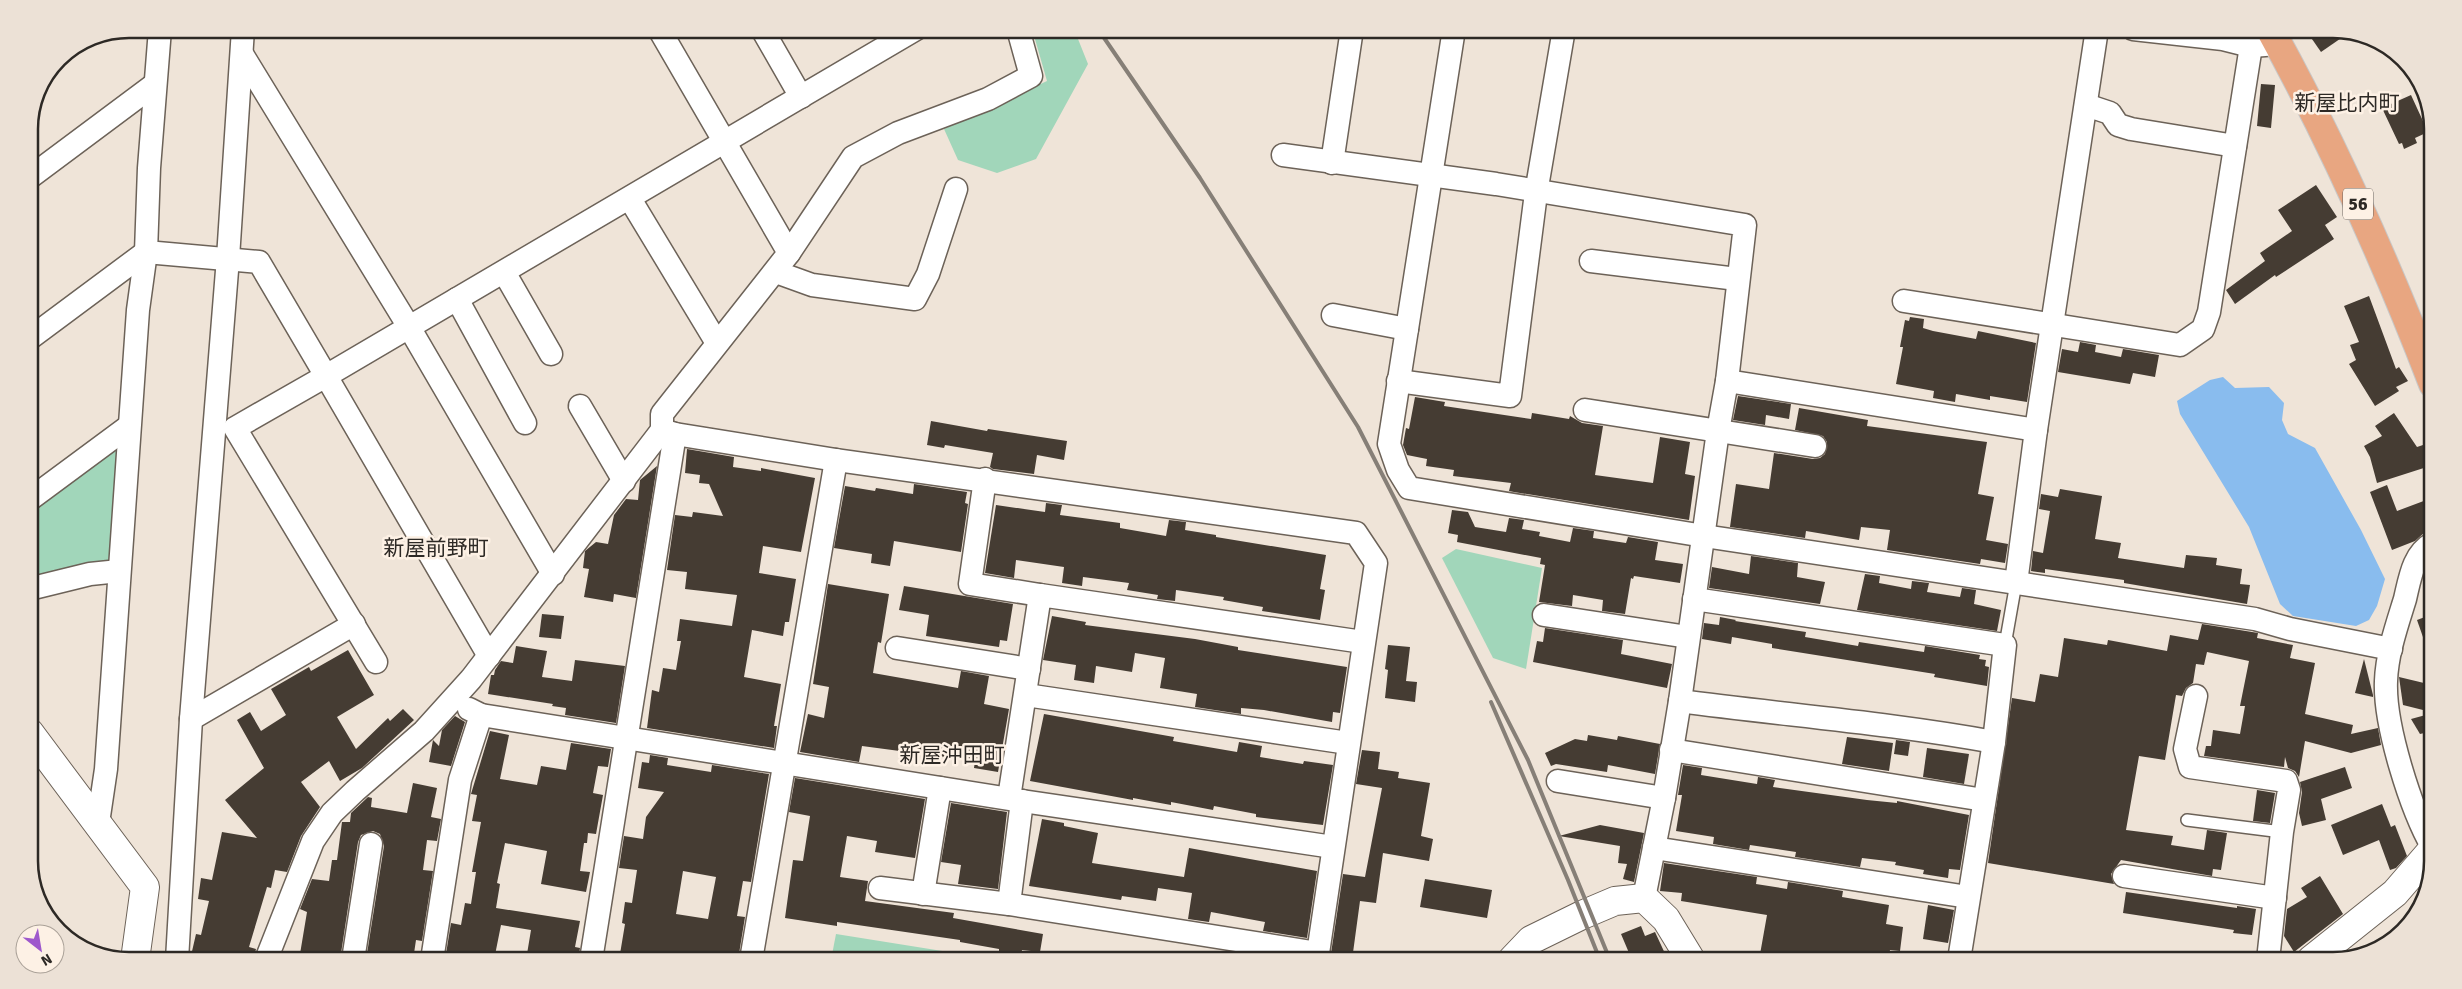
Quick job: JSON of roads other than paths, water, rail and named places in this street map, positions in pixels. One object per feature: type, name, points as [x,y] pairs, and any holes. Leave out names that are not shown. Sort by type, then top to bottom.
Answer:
[{"type":"main road","name":"56","points":[[2267,40],[2342,168],[2393,281],[2424,361]]},
{"type":"street","points":[[98,823],[106,769],[128,426],[138,310],[146,252],[159,38]]},
{"type":"street","points":[[177,952],[191,719],[228,258],[243,38]]},
{"type":"street","points":[[664,38],[789,253]]},
{"type":"street","points":[[767,38],[801,97]]},
{"type":"street","points":[[376,662],[235,428],[801,97],[887,38]]},
{"type":"street","points":[[592,952],[627,737],[668,432],[662,414],[717,343],[776,272],[853,157],[898,133],[988,99],[1031,76],[1020,38]]},
{"type":"street","points":[[1332,163],[1351,38]]},
{"type":"street","points":[[1453,38],[1398,380],[1390,444],[1398,470],[1409,488],[1704,536],[2255,618],[2290,629],[2391,648]]},
{"type":"street","points":[[1398,380],[1510,396],[1536,192],[1562,38]]},
{"type":"street","points":[[2016,583],[2036,430],[2096,38]]},
{"type":"street","points":[[1904,301],[2180,345],[2203,329],[2209,312],[2235,146],[2267,40],[2214,38]]},
{"type":"street","points":[[242,54],[409,327],[553,574]]},
{"type":"street","points":[[38,171],[156,84]]},
{"type":"street","points":[[2086,105],[2110,113],[2118,125],[2131,130],[2235,146]]},
{"type":"street","points":[[1283,155],[1496,184],[1745,225],[1737,280],[1727,380],[1680,701],[1664,798],[1644,898]]},
{"type":"street","points":[[776,272],[812,285],[915,299],[928,274],[956,188]]},
{"type":"street","points":[[630,198],[717,343]]},
{"type":"street","points":[[38,328],[146,252],[259,262],[489,656]]},
{"type":"street","points":[[1591,261],[1737,280]]},
{"type":"street","points":[[504,272],[551,354]]},
{"type":"street","points":[[457,299],[526,423]]},
{"type":"street","points":[[1333,315],[1407,329]]},
{"type":"street","points":[[1727,380],[2036,430]]},
{"type":"street","points":[[580,406],[624,481]]},
{"type":"street","points":[[1585,410],[1815,446]]},
{"type":"street","points":[[38,493],[128,426]]},
{"type":"street","points":[[668,432],[836,460],[985,479],[1356,533],[1376,563],[1319,952]]},
{"type":"street","points":[[269,952],[313,841],[332,813],[424,731],[452,701],[624,481],[668,432]]},
{"type":"street","points":[[752,952],[836,460]]},
{"type":"street","points":[[985,479],[970,584],[1363,642]]},
{"type":"street","points":[[2424,550],[2414,562],[2391,648],[2386,679],[2387,711],[2424,833]]},
{"type":"street","points":[[38,587],[90,574],[119,570]]},
{"type":"street","points":[[1009,904],[1016,799],[1026,695],[1040,595]]},
{"type":"street","points":[[1694,599],[2005,645],[1994,742],[1960,952]]},
{"type":"street","points":[[1544,615],[1688,637]]},
{"type":"street","points":[[191,719],[354,624]]},
{"type":"street","points":[[897,648],[1030,669]]},
{"type":"street","points":[[1026,695],[1348,743]]},
{"type":"street","points":[[2196,696],[2185,749],[2190,767],[2286,781],[2289,790],[2282,832],[2269,952]]},
{"type":"street","points":[[452,701],[481,714],[940,788],[1333,847]]},
{"type":"street","points":[[1680,701],[1787,716],[1920,728],[1994,742]]},
{"type":"street","points":[[433,952],[460,780],[481,714]]},
{"type":"street","points":[[38,744],[145,887],[136,952]]},
{"type":"street","points":[[1671,750],[1984,800]]},
{"type":"street","points":[[1558,781],[1664,798]]},
{"type":"street","points":[[923,894],[940,788]]},
{"type":"street","points":[[354,952],[372,844]]},
{"type":"street","points":[[1654,848],[1968,897]]},
{"type":"street","points":[[2321,952],[2395,894],[2424,860]]},
{"type":"street","points":[[2124,876],[2275,898]]},
{"type":"street","points":[[880,888],[1009,904],[1289,952]]},
{"type":"street","points":[[1520,952],[1531,940],[1582,915],[1615,901],[1644,898],[1666,919],[1687,952]]},
{"type":"lane","points":[[2005,645],[2016,583]]},
{"type":"lane","points":[[2187,820],[2282,832]]},
{"type":"water","points":[[2223,377],[2235,388],[2269,387],[2284,403],[2282,420],[2288,434],[2315,448],[2361,530],[2385,579],[2377,606],[2369,620],[2356,626],[2293,616],[2280,604],[2249,527],[2180,414],[2177,401],[2210,380]]},
{"type":"railway","points":[[1104,38],[1200,178],[1358,427],[1528,760],[1607,952]]},
{"type":"railway","points":[[1491,702],[1568,880],[1597,952]]},
{"type":"district","name":"新屋比内町","points":[[2347,103]]},
{"type":"district","name":"新屋前野町","points":[[436,548]]},
{"type":"district","name":"新屋沖田町","points":[[952,755]]}]
